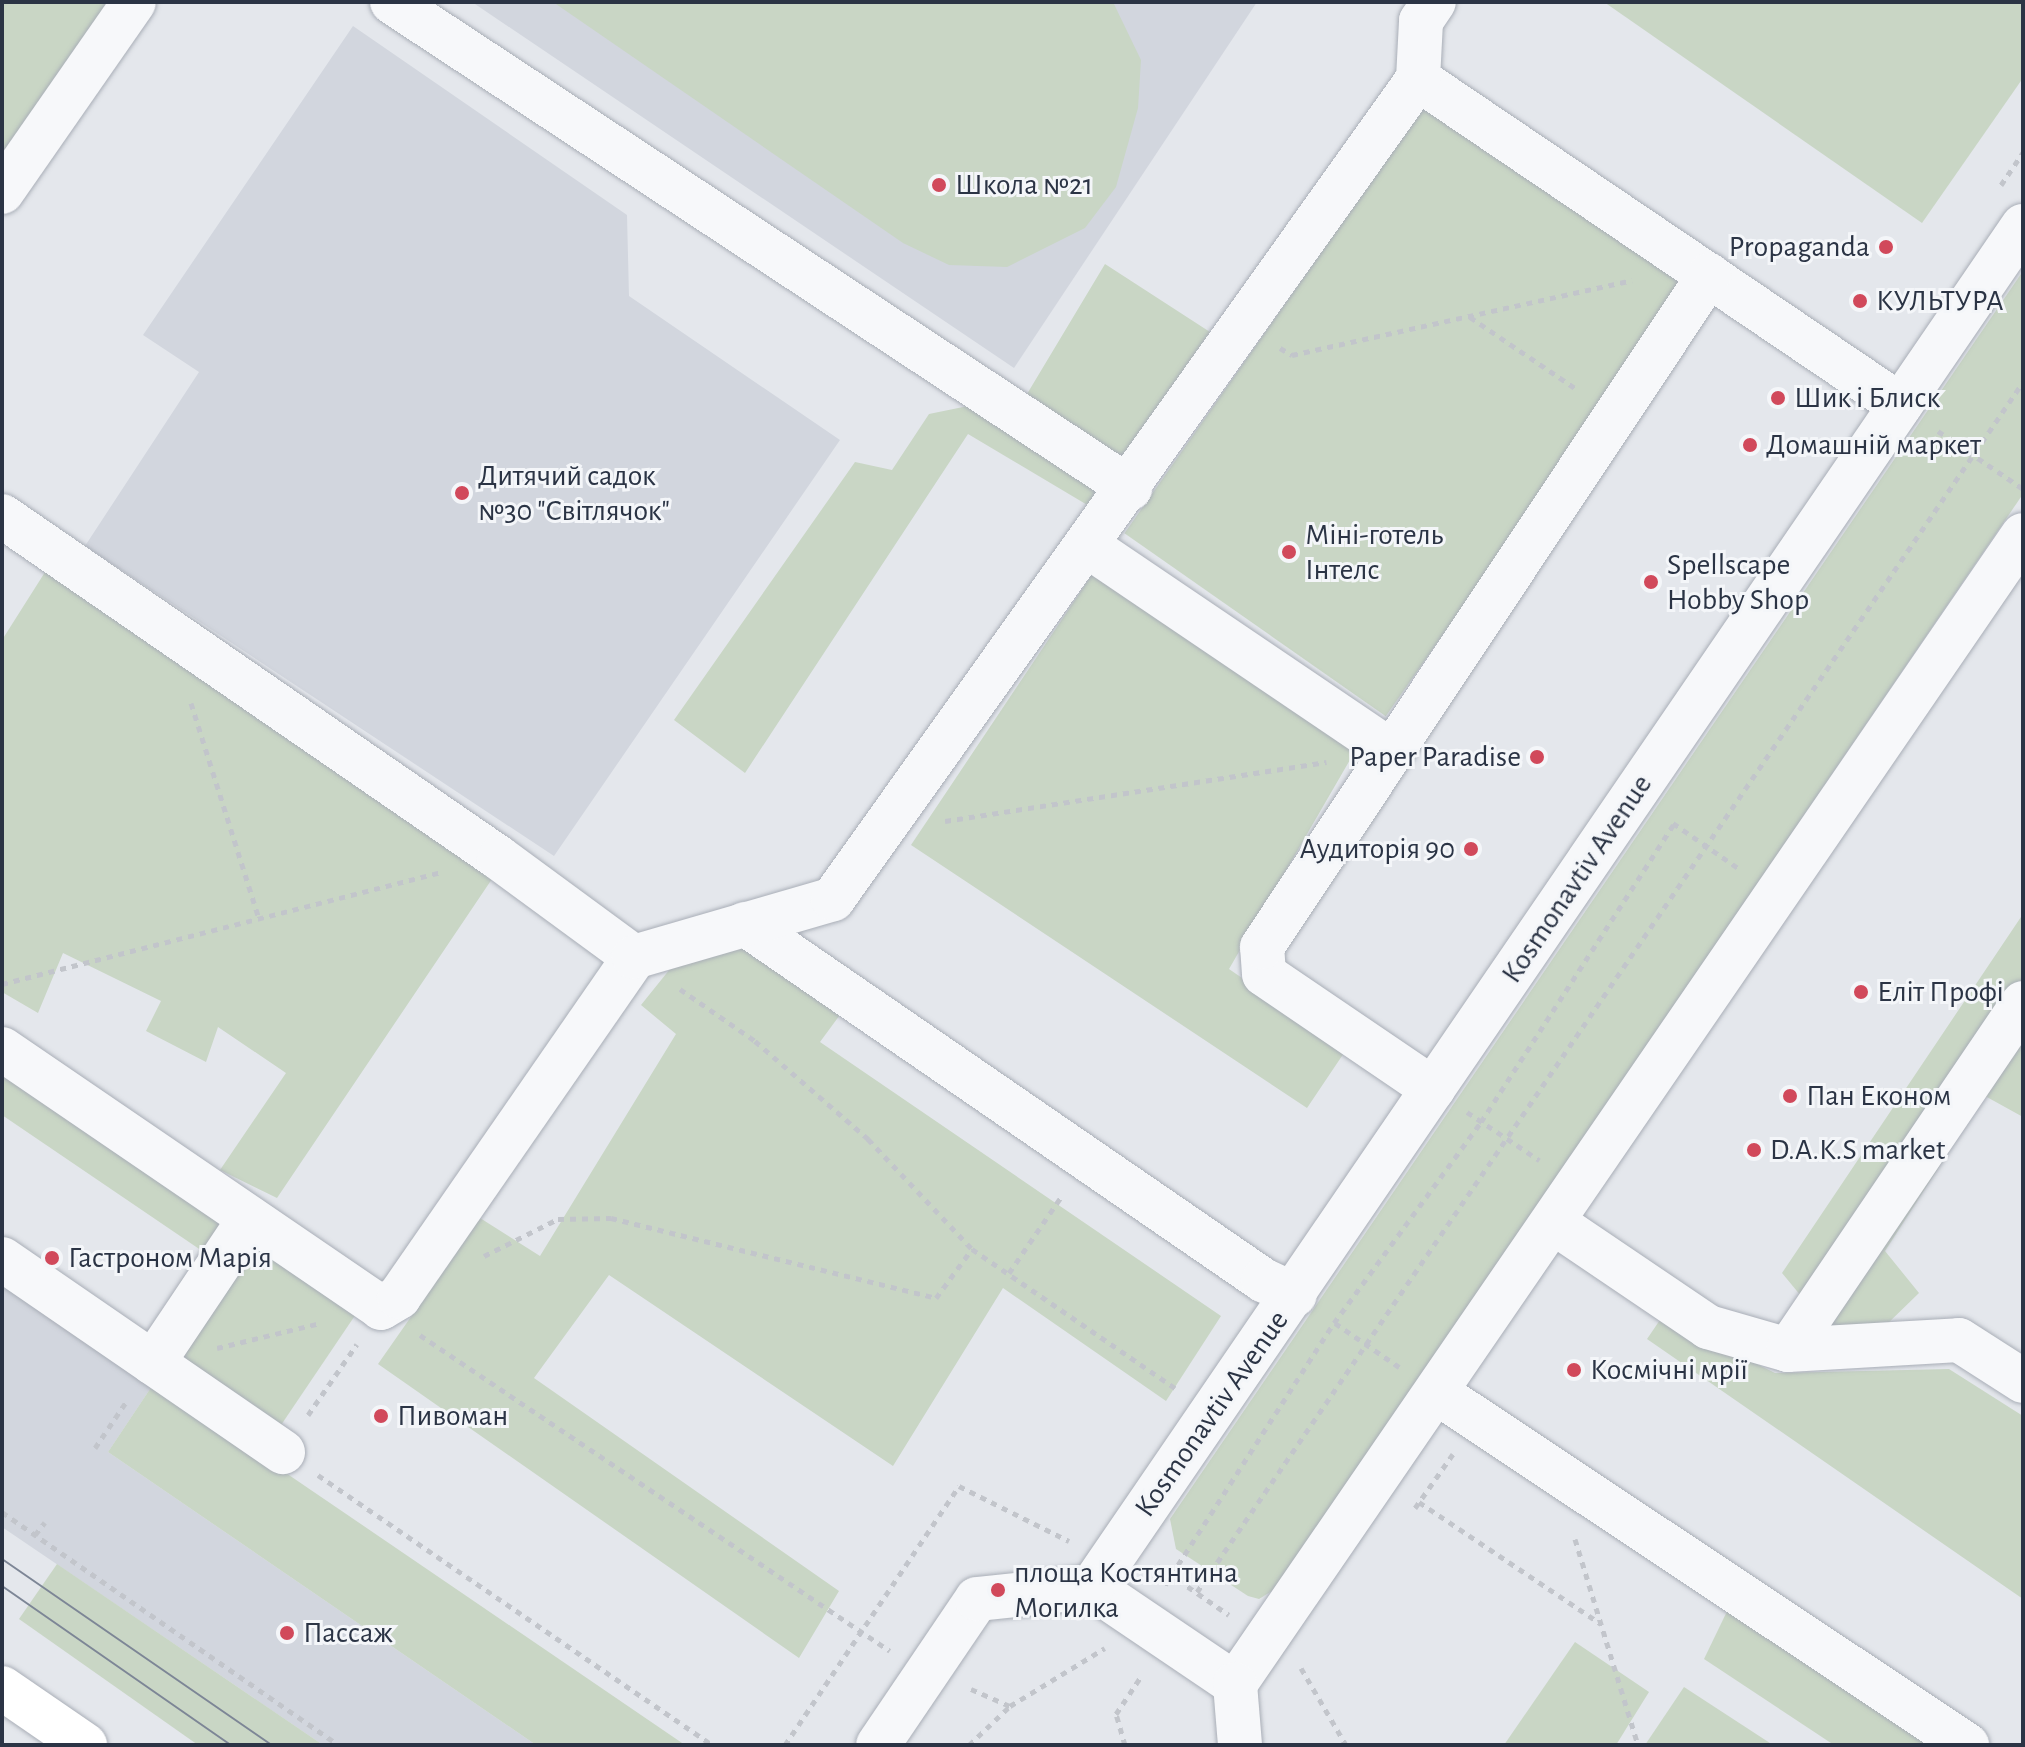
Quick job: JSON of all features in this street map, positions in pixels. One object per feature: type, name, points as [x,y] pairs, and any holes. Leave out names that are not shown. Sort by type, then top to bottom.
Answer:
[{"type":"main road","points":[[2,1688],[85,1745]]},
{"type":"street","points":[[2,192],[134,2]]},
{"type":"street","points":[[392,2],[1130,488]]},
{"type":"street","points":[[2,1049],[381,1308],[399,1297],[634,957],[833,899],[1130,488],[1418,79],[1421,21],[1434,2]]},
{"type":"street","points":[[1418,79],[1900,405]]},
{"type":"street","name":"Kosmonavtiv Avenue","points":[[1092,1587],[1295,1295],[2023,226]]},
{"type":"street","points":[[1433,1089],[1264,974],[1262,947],[1709,275]]},
{"type":"street","points":[[2,516],[499,858],[634,957]]},
{"type":"street","points":[[1240,1745],[1235,1684],[1264,1639],[1778,896],[2023,535]]},
{"type":"street","points":[[1088,546],[1392,752]]},
{"type":"street","points":[[745,924],[1263,1280],[1295,1295]]},
{"type":"street","points":[[1788,1350],[2023,1003]]},
{"type":"street","points":[[153,1363],[250,1218]]},
{"type":"street","points":[[1553,1222],[1708,1327],[1788,1350],[1959,1340],[2023,1381]]},
{"type":"street","points":[[2,1259],[283,1452]]},
{"type":"street","points":[[1436,1392],[1552,1465],[1967,1745]]},
{"type":"street","points":[[878,1745],[977,1599],[1092,1587],[1235,1684]]},
{"type":"path","points":[[1245,326],[1292,355],[1641,278]]},
{"type":"path","points":[[1469,317],[1615,416]]},
{"type":"path","points":[[1197,1592],[1509,1140],[2023,382]]},
{"type":"path","points":[[1900,405],[2023,489]]},
{"type":"path","points":[[168,630],[259,919]]},
{"type":"path","points":[[881,831],[1392,752]]},
{"type":"path","points":[[1633,796],[1778,896]]},
{"type":"path","points":[[2,984],[499,858]]},
{"type":"path","points":[[634,957],[755,1041],[845,1119],[972,1249],[1186,1395]]},
{"type":"path","points":[[1433,1089],[1578,1186]]},
{"type":"path","points":[[1009,1273],[1064,1193]]},
{"type":"path","points":[[474,1261],[558,1219],[611,1218],[936,1298],[972,1249]]},
{"type":"path","points":[[1295,1295],[1436,1392]]},
{"type":"path","points":[[713,1745],[283,1452],[381,1308],[860,1635]]},
{"type":"path","points":[[1552,1465],[1638,1745]]},
{"type":"path","points":[[785,1745],[959,1486],[1063,1541],[1076,1540],[1098,1526],[1123,1542],[1296,1660],[1346,1745]]},
{"type":"path","points":[[1419,1502],[1602,1625]]},
{"type":"path","points":[[2,1512],[339,1745]]},
{"type":"path","points":[[35,1535],[45,1522]]},
{"type":"path","points":[[1125,1745],[1116,1714],[1167,1637]]},
{"type":"shaded area","name":"Школа №21","points":[[472,2],[1257,2],[1014,368]]},
{"type":"shaded area","name":"Дитячий садок №30 \"Світлячок\"","points":[[353,26],[627,215],[629,296],[840,440],[554,856],[85,546],[199,372],[143,335]]},
{"type":"shaded area","name":"Пассаж","points":[[2,1280],[154,1383],[108,1452],[536,1745],[323,1745],[2,1527]]},
{"type":"green space","points":[[2,2],[112,2],[2,161]]},
{"type":"green space","name":"Школа №21","points":[[553,2],[1113,2],[1141,60],[1138,108],[1116,187],[1085,228],[1007,267],[949,265],[903,243]]},
{"type":"green space","points":[[1604,2],[2023,2],[2023,78],[1922,223]]},
{"type":"green space","points":[[1425,104],[1686,287],[1386,716],[1124,533]]},
{"type":"green space","points":[[1105,264],[1210,332],[1089,506],[968,434],[745,773],[674,720],[855,462],[892,470],[929,414],[1027,394]]},
{"type":"green space","points":[[2023,271],[2023,494],[1277,1588],[1259,1599],[1248,1596],[1176,1549],[1170,1519]]},
{"type":"green space","points":[[47,569],[492,879],[277,1198],[220,1170],[286,1073],[218,1027],[206,1062],[146,1031],[161,1001],[63,953],[38,1013],[2,992],[2,640]]},
{"type":"green space","points":[[1093,573],[1358,746],[1229,969],[1346,1050],[1307,1108],[911,845]]},
{"type":"green space","points":[[2023,914],[2023,1117],[1985,1096],[1885,1251],[1919,1293],[1882,1329],[1825,1325],[1782,1273]]},
{"type":"green space","points":[[743,938],[845,1008],[820,1042],[1221,1316],[1166,1401],[1003,1288],[893,1466],[609,1275],[534,1378],[839,1591],[799,1658],[378,1364],[480,1218],[540,1256],[676,1034],[641,1005],[674,964]]},
{"type":"green space","points":[[2,1064],[235,1226],[211,1257],[2,1115]]},
{"type":"green space","points":[[254,1231],[363,1304],[279,1429],[170,1355]]},
{"type":"green space","points":[[1662,1317],[1775,1373],[1949,1369],[2023,1416],[2023,1599],[1647,1339]]},
{"type":"green space","points":[[154,1383],[685,1745],[536,1745],[108,1452]]},
{"type":"green space","points":[[57,1564],[323,1745],[198,1745],[19,1619]]},
{"type":"green space","points":[[1732,1601],[1936,1745],[1834,1745],[1704,1659]]},
{"type":"green space","points":[[1575,1642],[1649,1692],[1616,1745],[1504,1745]]},
{"type":"green space","points":[[1684,1687],[1773,1745],[1645,1745]]},
{"type":"tram line","points":[[2,1559],[272,1745]]},
{"type":"tram line","points":[[2,1586],[231,1745]]},
{"type":"place","name":"Школа №21","points":[[939,185]]},
{"type":"place","name":"Propaganda","points":[[1886,247]]},
{"type":"place","name":"КУЛЬТУРА","points":[[1860,301]]},
{"type":"place","name":"Шик і Блиск","points":[[1778,398]]},
{"type":"place","name":"Домашній маркет","points":[[1750,445]]},
{"type":"place","name":"Дитячий садок №30 \"Світлячок\"","points":[[462,493]]},
{"type":"place","name":"Міні-готель Інтелс","points":[[1289,552]]},
{"type":"place","name":"Spellscape Hobby Shop","points":[[1651,582]]},
{"type":"place","name":"Paper Paradise","points":[[1537,757]]},
{"type":"place","name":"Аудиторія 90","points":[[1471,849]]},
{"type":"place","name":"Еліт Профі","points":[[1861,992]]},
{"type":"place","name":"Пан Економ","points":[[1790,1096]]},
{"type":"place","name":"D.A.K.S market","points":[[1754,1150]]},
{"type":"place","name":"Гастроном Марія","points":[[52,1258]]},
{"type":"place","name":"Космічні мрії","points":[[1574,1370]]},
{"type":"place","name":"Пивоман","points":[[381,1416]]},
{"type":"place","name":"площа Костянтина Могилка","points":[[998,1590]]},
{"type":"place","name":"Пассаж","points":[[287,1633]]}]
